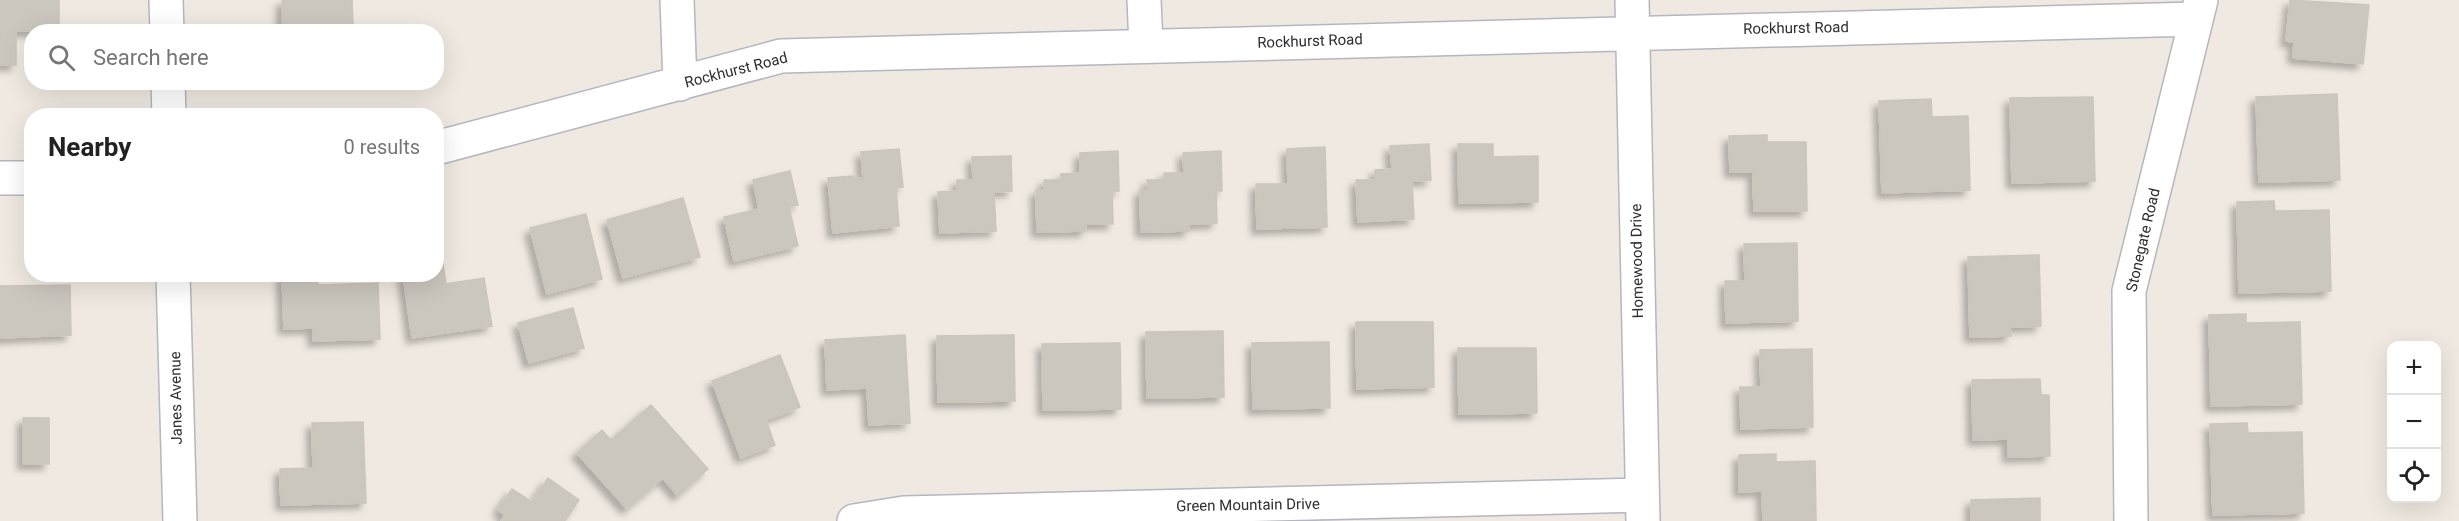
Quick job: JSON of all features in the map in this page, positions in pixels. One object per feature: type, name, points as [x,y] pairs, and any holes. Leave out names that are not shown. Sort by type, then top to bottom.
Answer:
[{"type":"street","points":[[166,0],[167,24]]},
{"type":"street","points":[[678,0],[680,84]]},
{"type":"street","points":[[1144,0],[1146,45]]},
{"type":"street","name":"Rockhurst Road","points":[[444,146],[781,56],[1146,45],[1632,16],[2198,9]]},
{"type":"street","name":"Stonegate Road","points":[[2131,521],[2129,291],[2198,9]]},
{"type":"street","name":"Homewood Drive","points":[[1632,16],[1642,508]]},
{"type":"street","points":[[168,90],[169,108]]},
{"type":"street","points":[[0,178],[24,178]]},
{"type":"street","name":"Janes Avenue","points":[[173,282],[180,521]]},
{"type":"street","name":"Green Mountain Drive","points":[[854,521],[904,513],[1642,508]]},
{"type":"building","points":[[0,0],[59,0],[59,24],[24,24],[24,31],[16,31],[16,65],[0,65]]},
{"type":"building","points":[[282,0],[352,0],[353,24],[282,24]]},
{"type":"building","points":[[2290,0],[2369,5],[2363,64],[2293,58],[2294,42],[2286,41]]},
{"type":"building","points":[[2337,94],[2340,180],[2259,182],[2256,97]]},
{"type":"building","points":[[2093,97],[2095,181],[2012,183],[2010,98]]},
{"type":"building","points":[[1931,99],[1932,117],[1968,116],[1970,190],[1882,193],[1879,101]]},
{"type":"building","points":[[1767,135],[1767,142],[1806,142],[1807,211],[1754,211],[1753,172],[1730,172],[1729,136]]},
{"type":"building","points":[[1429,144],[1431,180],[1412,181],[1414,219],[1358,222],[1356,180],[1375,180],[1375,170],[1392,169],[1390,146]]},
{"type":"building","points":[[1458,144],[1493,144],[1493,157],[1538,156],[1538,202],[1459,203]]},
{"type":"building","points":[[1325,147],[1327,227],[1257,229],[1256,184],[1288,184],[1287,149]]},
{"type":"building","points":[[899,149],[903,187],[896,188],[899,226],[833,233],[828,178],[853,176],[853,178],[863,178],[861,152]]},
{"type":"building","points":[[1118,151],[1119,191],[1112,191],[1113,224],[1086,224],[1086,231],[1037,232],[1036,190],[1044,190],[1044,180],[1061,180],[1061,174],[1080,173],[1080,153]]},
{"type":"building","points":[[1221,151],[1222,191],[1216,191],[1217,223],[1189,224],[1189,231],[1141,232],[1140,190],[1148,190],[1147,180],[1164,180],[1164,173],[1184,173],[1183,153]]},
{"type":"building","points":[[1011,156],[1012,191],[994,192],[996,231],[940,233],[938,192],[957,191],[957,180],[973,180],[972,157]]},
{"type":"building","points":[[790,171],[798,205],[789,207],[798,246],[734,261],[724,217],[759,209],[753,180]]},
{"type":"building","points":[[683,198],[700,257],[623,278],[607,220]]},
{"type":"building","points":[[2274,201],[2275,211],[2329,210],[2331,291],[2239,293],[2237,202]]},
{"type":"building","points":[[586,214],[602,279],[547,294],[530,228]]},
{"type":"building","points":[[1797,243],[1798,321],[1726,323],[1725,281],[1745,281],[1744,244]]},
{"type":"building","points":[[2039,255],[2041,326],[2010,327],[2011,336],[1970,337],[1968,257]]},
{"type":"building","points":[[444,271],[446,284],[484,278],[492,326],[412,338],[404,282],[444,282]]},
{"type":"building","points":[[282,282],[318,282],[318,285],[378,283],[380,339],[313,341],[313,328],[284,329]]},
{"type":"building","points":[[70,285],[71,335],[0,338],[0,286]]},
{"type":"building","points":[[573,308],[584,348],[529,363],[518,323]]},
{"type":"building","points":[[2246,314],[2246,323],[2300,322],[2302,404],[2211,406],[2209,315]]},
{"type":"building","points":[[1356,322],[1433,322],[1434,387],[1357,389]]},
{"type":"building","points":[[1223,331],[1224,397],[1147,398],[1146,332]]},
{"type":"building","points":[[905,335],[910,423],[869,425],[867,388],[827,390],[825,340]]},
{"type":"building","points":[[1014,335],[1015,401],[938,402],[937,336]]},
{"type":"building","points":[[1329,342],[1330,408],[1253,409],[1252,343]]},
{"type":"building","points":[[1120,343],[1121,409],[1043,410],[1042,344]]},
{"type":"building","points":[[1458,348],[1536,348],[1537,413],[1459,414]]},
{"type":"building","points":[[1812,349],[1813,427],[1741,429],[1740,387],[1761,387],[1760,350]]},
{"type":"building","points":[[780,355],[800,407],[766,420],[775,445],[741,458],[712,381]]},
{"type":"building","points":[[2040,379],[2041,395],[2049,395],[2050,456],[2008,457],[2008,439],[1973,440],[1972,380]]},
{"type":"building","points":[[651,405],[708,469],[678,496],[663,478],[627,509],[577,453],[602,430],[611,440]]},
{"type":"building","points":[[23,418],[49,418],[49,464],[23,464]]},
{"type":"building","points":[[363,422],[366,503],[281,505],[280,469],[313,468],[312,423]]},
{"type":"building","points":[[2247,423],[2248,433],[2302,432],[2304,513],[2213,515],[2210,424]]},
{"type":"building","points":[[1776,454],[1776,462],[1815,461],[1816,521],[1763,521],[1762,491],[1739,492],[1739,455]]},
{"type":"building","points":[[548,478],[579,500],[565,521],[501,521],[505,515],[498,510],[512,489],[532,502]]},
{"type":"building","points":[[2040,498],[2040,521],[1971,521],[1971,500]]}]
